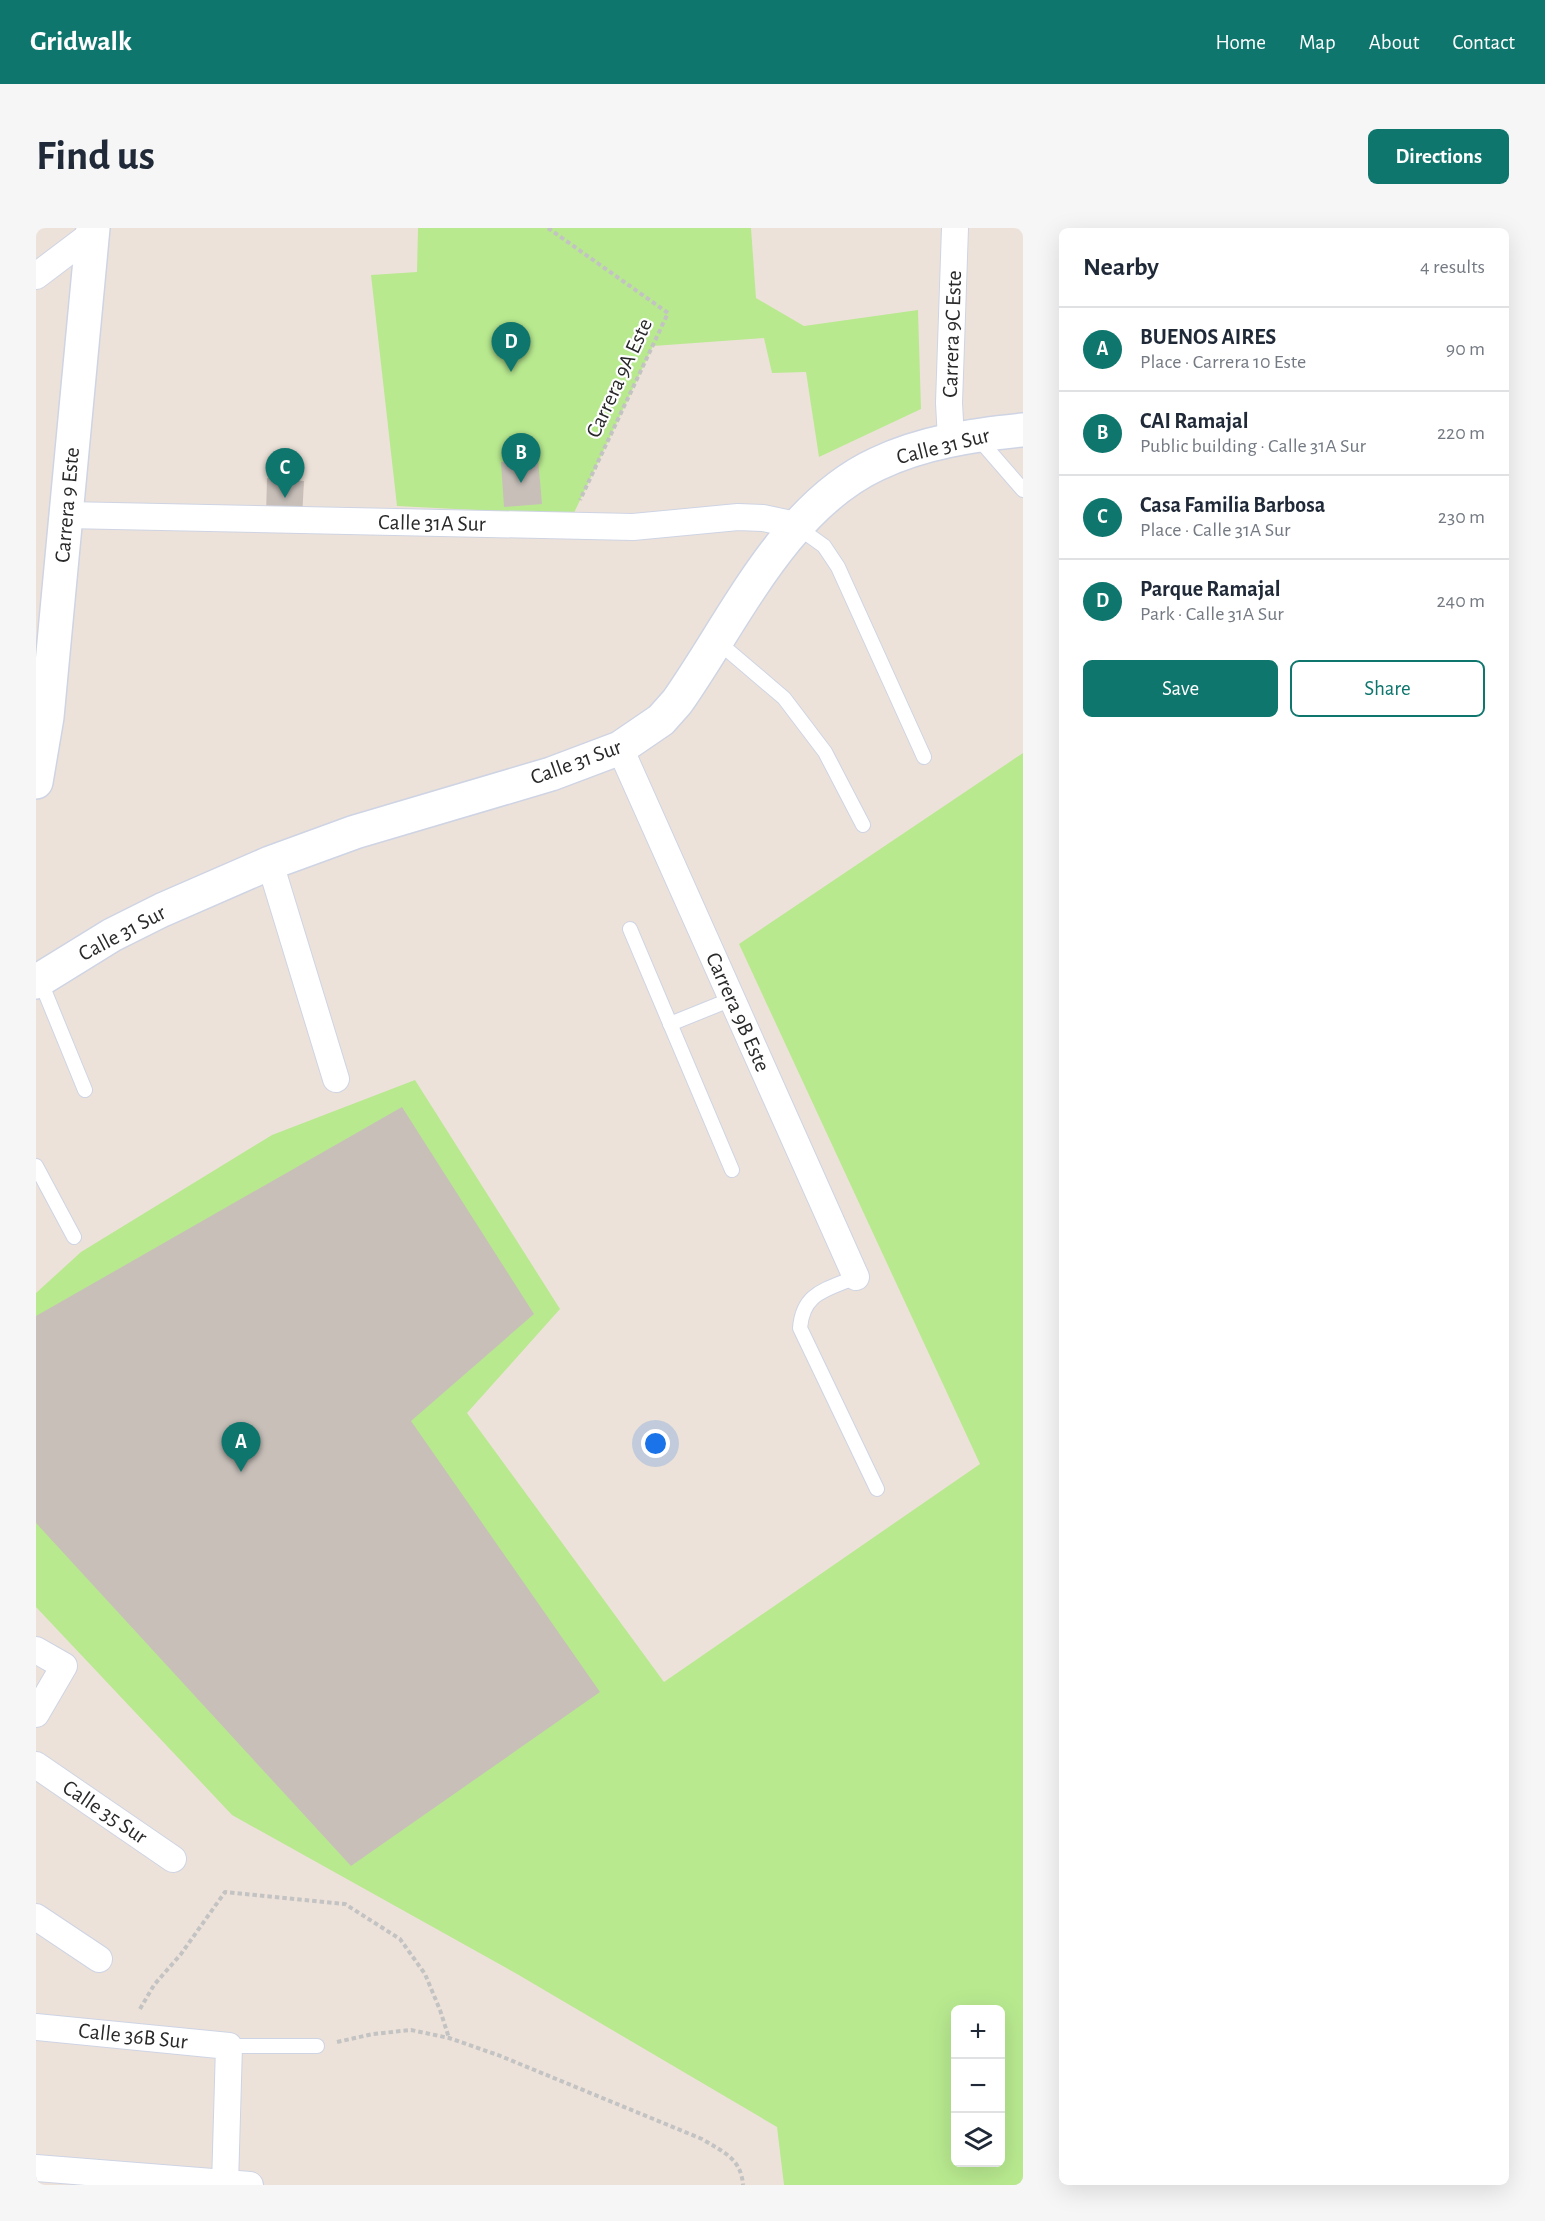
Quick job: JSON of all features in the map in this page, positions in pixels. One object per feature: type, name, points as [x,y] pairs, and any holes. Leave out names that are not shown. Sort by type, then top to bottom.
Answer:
[{"type":"main road","name":"Carrera 9 Este","points":[[38,762],[48,706],[93,230]]},
{"type":"main road","name":"Calle 31 Sur","points":[[38,981],[112,935],[162,910],[270,863],[355,832],[551,774],[620,748],[661,720],[677,702],[796,525],[851,478],[906,452],[963,437],[1023,430]]},
{"type":"street","name":"Carrera 9C Este","points":[[955,228],[949,404],[963,437]]},
{"type":"street","points":[[36,276],[93,230]]},
{"type":"street","name":"Calle 31A Sur","points":[[66,515],[633,527],[738,517],[763,518],[796,525]]},
{"type":"street","name":"Carrera 9B Este","points":[[620,748],[856,1277]]},
{"type":"street","points":[[270,863],[336,1078]]},
{"type":"street","points":[[36,1650],[64,1666],[36,1714]]},
{"type":"street","name":"Calle 35 Sur","points":[[36,1766],[174,1859]]},
{"type":"street","points":[[36,1917],[99,1959]]},
{"type":"street","name":"Calle 36B Sur","points":[[36,2027],[229,2046]]},
{"type":"street","points":[[36,2168],[233,2184],[229,2046]]},
{"type":"lane","points":[[963,437],[1023,490]]},
{"type":"lane","points":[[796,525],[824,546],[838,567],[924,757]]},
{"type":"lane","points":[[717,641],[784,698],[825,752],[863,825]]},
{"type":"lane","points":[[630,929],[732,1170]]},
{"type":"lane","points":[[38,981],[85,1090]]},
{"type":"lane","points":[[670,1024],[732,999]]},
{"type":"lane","points":[[36,1166],[74,1237]]},
{"type":"lane","points":[[856,1277],[812,1298],[801,1312],[800,1328],[877,1489]]},
{"type":"lane","points":[[229,2046],[316,2046]]},
{"type":"path","name":"Carrera 9A Este","points":[[548,228],[668,313],[568,526]]},
{"type":"path","points":[[124,2035],[154,1985],[181,1954],[225,1892],[345,1904],[400,1939],[425,1974],[449,2038]]},
{"type":"path","points":[[316,2046],[373,2034],[411,2030],[449,2038],[498,2055],[702,2139],[730,2156],[742,2172],[743,2185]]},
{"type":"green space","points":[[418,228],[751,228],[756,298],[804,326],[918,310],[921,409],[819,457],[806,372],[772,373],[764,338],[653,346],[573,515],[397,506],[371,275],[417,272]]},
{"type":"green space","points":[[1023,753],[1023,2185],[784,2185],[777,2127],[517,1974],[232,1815],[36,1607],[36,1293],[81,1252],[272,1135],[415,1080],[560,1309],[467,1413],[664,1682],[980,1464],[739,944]]},
{"type":"building","points":[[538,459],[542,504],[504,507],[501,462]]},
{"type":"building","points":[[267,478],[304,481],[302,518],[266,516]]},
{"type":"building","points":[[402,1107],[534,1314],[411,1421],[600,1692],[351,1866],[36,1523],[36,1316]]},
{"type":"place","name":"Parque Ramajal","points":[[511,372]]},
{"type":"place","name":"CAI Ramajal","points":[[521,483]]},
{"type":"place","name":"Casa Familia Barbosa","points":[[285,498]]},
{"type":"place","name":"BUENOS AIRES","points":[[241,1472]]}]
